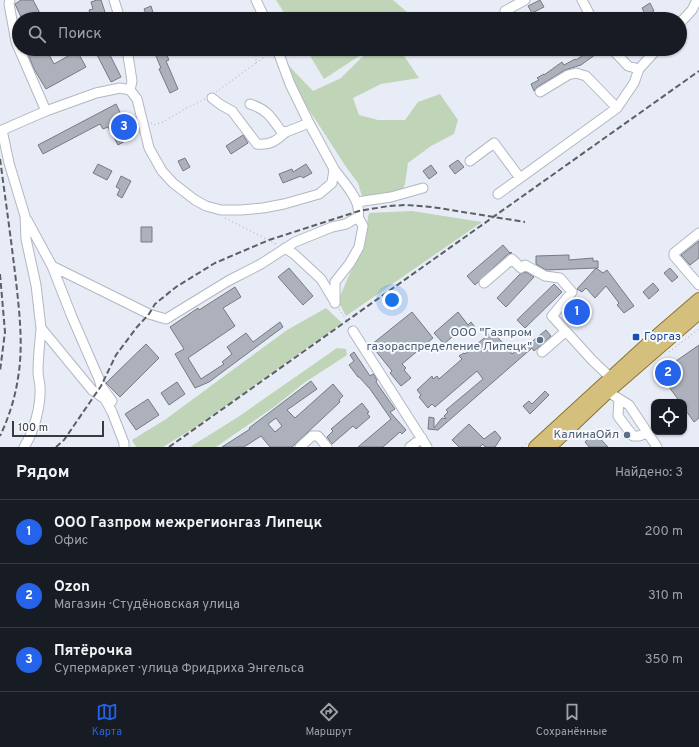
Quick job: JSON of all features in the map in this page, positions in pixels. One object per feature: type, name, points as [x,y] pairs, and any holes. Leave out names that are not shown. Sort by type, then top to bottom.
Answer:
[{"type":"main road","points":[[534,447],[654,337],[699,299]]},
{"type":"main road","points":[[550,447],[560,442],[608,392],[699,313]]},
{"type":"street","points":[[10,0],[9,4],[12,20]]},
{"type":"street","points":[[114,0],[118,12]]},
{"type":"street","points":[[256,0],[262,12]]},
{"type":"street","points":[[505,11],[525,0]]},
{"type":"street","points":[[582,0],[588,12]]},
{"type":"street","points":[[687,15],[692,10],[697,0]]},
{"type":"street","points":[[22,56],[46,111]]},
{"type":"street","points":[[128,56],[132,81],[130,90]]},
{"type":"street","points":[[276,56],[309,123],[334,169],[357,202],[359,211],[358,217],[363,226],[359,247],[350,263],[335,282],[335,303]]},
{"type":"street","points":[[619,56],[628,66],[639,69]]},
{"type":"street","points":[[498,194],[617,108],[634,82],[639,69],[651,56]]},
{"type":"street","points":[[540,92],[568,75],[576,73],[586,76],[617,108]]},
{"type":"street","points":[[126,435],[120,417],[113,403],[100,386],[99,379],[52,266],[25,216],[1,130],[46,111],[96,93],[120,88],[130,90],[137,99],[150,148],[162,171],[172,183],[206,206],[221,210],[263,208],[319,194],[332,183],[334,169]]},
{"type":"street","points":[[212,98],[232,111],[257,144],[264,145],[272,143],[286,132],[309,123]]},
{"type":"street","points":[[250,104],[259,107],[269,114],[281,131],[286,132]]},
{"type":"street","points":[[470,161],[494,143],[520,178]]},
{"type":"street","points":[[357,202],[391,197],[423,188]]},
{"type":"street","points":[[24,447],[28,441],[35,422],[40,389],[38,372],[42,328],[36,285],[26,239],[25,216]]},
{"type":"street","points":[[52,266],[149,314],[166,319],[228,281],[261,264],[285,248],[332,227],[346,224],[358,217]]},
{"type":"street","points":[[697,279],[674,256],[674,253],[699,233]]},
{"type":"street","points":[[285,248],[322,279],[335,303]]},
{"type":"street","points":[[484,283],[512,259],[521,268],[525,265],[545,276],[560,278],[572,292],[552,316],[593,361],[611,378]]},
{"type":"street","points":[[42,328],[92,390],[105,400],[112,412],[124,443],[124,447]]},
{"type":"street","points":[[353,331],[427,447]]},
{"type":"street","points":[[542,352],[566,331]]},
{"type":"street","points":[[608,392],[629,405],[657,447]]},
{"type":"street","points":[[619,399],[618,416],[634,436],[647,433]]},
{"type":"street","points":[[300,447],[312,436],[318,436],[327,447]]},
{"type":"street","points":[[410,447],[422,438]]},
{"type":"path","points":[[256,63],[266,56]]},
{"type":"path","points":[[224,217],[285,248]]},
{"type":"path","points":[[335,303],[353,331]]},
{"type":"path","points":[[664,353],[670,351],[699,329]]},
{"type":"green space","points":[[276,0],[393,0],[407,12],[284,12]]},
{"type":"green space","points":[[310,56],[359,56],[324,79]]},
{"type":"green space","points":[[364,56],[404,56],[419,78],[381,84],[353,98],[359,115],[378,120],[405,120],[418,102],[440,94],[458,120],[454,134],[431,146],[408,163],[405,184],[401,193],[364,203],[358,183],[301,99],[289,66],[313,91],[341,78]]},
{"type":"green space","points":[[412,211],[482,222],[346,316],[338,301],[350,273],[361,254],[369,213]]},
{"type":"green space","points":[[326,308],[342,323],[200,424],[163,447],[136,447],[132,440],[166,419],[287,330]]},
{"type":"green space","points":[[337,348],[346,349],[347,355],[304,383],[274,407],[216,447],[190,447],[238,417]]},
{"type":"building","points":[[21,0],[33,0],[39,12],[19,12],[15,4]]},
{"type":"building","points":[[101,0],[105,12],[90,12],[89,10],[93,9],[91,2]]},
{"type":"building","points":[[540,0],[544,7],[531,12],[528,6]]},
{"type":"building","points":[[650,3],[654,11],[644,12],[642,8]]},
{"type":"building","points":[[151,6],[153,12],[145,12],[144,9]]},
{"type":"building","points":[[29,56],[50,56],[54,64],[68,56],[80,56],[86,67],[46,89],[34,69]]},
{"type":"building","points":[[98,56],[110,56],[121,77],[111,82]]},
{"type":"building","points":[[156,56],[167,56],[169,60],[166,61],[178,89],[170,93],[159,69],[161,68]]},
{"type":"building","points":[[582,56],[593,56],[581,65],[565,70],[537,87],[534,91],[531,84],[539,80],[537,78],[544,75],[562,62],[564,65],[575,59],[576,60]]},
{"type":"building","points":[[116,104],[131,134],[125,137],[127,140],[118,145],[108,127],[103,129],[100,124],[43,154],[38,145]]},
{"type":"building","points":[[243,135],[248,143],[231,154],[226,146]]},
{"type":"building","points":[[185,158],[190,167],[183,171],[178,161]]},
{"type":"building","points":[[458,160],[464,167],[455,174],[449,166]]},
{"type":"building","points":[[98,164],[112,171],[107,180],[93,173]]},
{"type":"building","points":[[306,164],[312,173],[303,178],[301,176],[283,183],[279,174],[292,169],[293,172]]},
{"type":"building","points":[[431,165],[437,173],[429,179],[423,171]]},
{"type":"building","points":[[121,176],[131,181],[122,198],[117,195],[120,189],[116,187]]},
{"type":"building","points":[[141,227],[152,227],[152,242],[141,242]]},
{"type":"building","points":[[699,241],[699,258],[690,265],[681,255]]},
{"type":"building","points":[[503,245],[510,253],[512,253],[508,254],[475,285],[467,276]]},
{"type":"building","points":[[569,255],[569,260],[593,258],[593,261],[598,261],[598,268],[546,270],[536,264],[536,256]]},
{"type":"building","points":[[289,268],[313,296],[303,305],[278,277]]},
{"type":"building","points":[[596,268],[603,273],[607,270],[634,306],[624,313],[617,305],[619,303],[606,286],[595,298],[586,288],[582,292],[577,289]]},
{"type":"building","points":[[670,268],[678,277],[672,282],[664,273]]},
{"type":"building","points":[[526,272],[534,277],[506,307],[497,298],[520,274]]},
{"type":"building","points":[[653,283],[659,290],[649,299],[643,292]]},
{"type":"building","points":[[554,284],[562,292],[525,328],[517,320]]},
{"type":"building","points":[[235,287],[241,297],[223,308],[235,326],[188,358],[201,379],[224,364],[222,362],[232,354],[227,347],[246,333],[253,342],[280,322],[283,327],[209,382],[195,388],[175,354],[184,349],[170,327],[198,308],[199,310]]},
{"type":"building","points":[[580,300],[589,309],[574,324],[565,315]]},
{"type":"building","points":[[412,312],[433,338],[402,364],[406,368],[404,370],[411,378],[401,386],[390,373],[392,371],[371,345]]},
{"type":"building","points":[[458,312],[468,325],[471,322],[475,327],[465,336],[460,330],[444,344],[434,333]]},
{"type":"building","points":[[546,330],[551,336],[534,351],[532,348],[438,430],[428,429],[429,417],[434,418],[434,428],[442,418],[446,419],[444,416],[448,412],[446,410],[483,379],[477,371],[435,407],[432,404],[428,408],[419,397],[421,395],[417,390],[432,376],[433,379],[437,376],[439,379],[462,359],[459,356],[464,353],[465,354],[489,334],[492,336],[495,334],[512,354],[520,347],[522,350]]},
{"type":"building","points":[[146,344],[159,358],[120,397],[106,383]]},
{"type":"building","points":[[699,345],[699,418],[694,422],[687,412],[687,399],[678,399],[661,376],[662,372]]},
{"type":"building","points":[[354,352],[370,376],[373,374],[374,375],[377,380],[376,382],[395,409],[390,412],[406,430],[402,434],[400,432],[383,447],[358,447],[391,419],[370,389],[349,365],[354,361],[350,355]]},
{"type":"building","points":[[311,381],[317,389],[287,410],[295,418],[333,384],[343,396],[339,400],[340,402],[292,447],[270,447],[261,436],[244,447],[222,447],[250,429],[249,428]],"holes":[[[276,418],[282,426],[275,432],[268,424]]]},
{"type":"building","points":[[177,382],[185,394],[169,405],[161,393]]},
{"type":"building","points":[[545,391],[549,395],[530,414],[523,406],[529,401],[532,404]]},
{"type":"building","points":[[148,399],[159,415],[136,430],[125,414]]},
{"type":"building","points":[[362,403],[369,412],[367,413],[370,417],[356,429],[353,426],[332,444],[327,437],[333,431],[331,429]]},
{"type":"building","points":[[469,424],[484,439],[495,431],[501,438],[495,447],[485,447],[483,444],[480,447],[459,447],[452,440]]},
{"type":"building","points":[[594,432],[608,447],[589,447],[585,442]]},
{"type":"railway","points":[[169,447],[699,71]]},
{"type":"railway","points":[[0,159],[17,290],[21,345],[20,367],[15,393],[9,415],[0,436]]},
{"type":"railway","points":[[56,447],[64,440],[101,386],[116,355],[149,314],[155,304],[176,287],[215,263],[269,240],[359,211],[389,206],[406,205],[432,207],[525,222]]},
{"type":"railway","points":[[0,274],[5,332],[0,371]]},
{"type":"place","name":"Пятёрочка","points":[[124,127]]},
{"type":"place","name":"ООО Газпром межрегионгаз Липецк","points":[[577,312]]},
{"type":"place","name":"Горгаз","points":[[636,337]]},
{"type":"place","name":"ООО \"Газпром газораспределение Липецк\"","points":[[540,340]]},
{"type":"place","name":"Ozon","points":[[668,373]]},
{"type":"place","name":"КалинаОйл","points":[[627,435]]}]
